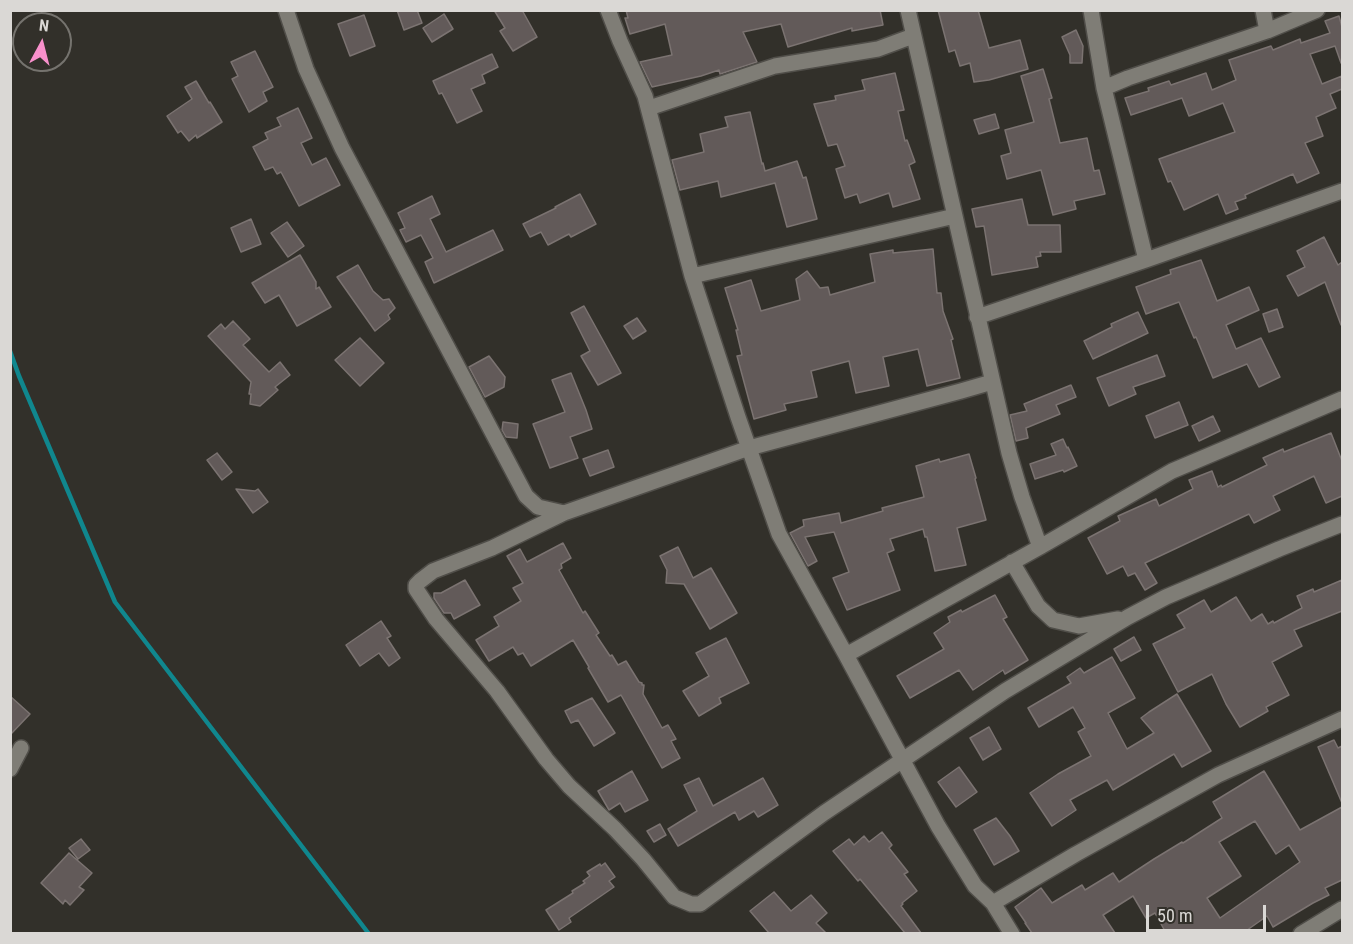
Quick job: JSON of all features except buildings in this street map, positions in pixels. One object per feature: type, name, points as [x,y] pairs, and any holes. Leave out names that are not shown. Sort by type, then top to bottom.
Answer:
[{"type":"street","points":[[286,10],[306,69],[342,148],[526,496],[538,507],[564,513]]},
{"type":"street","points":[[608,10],[649,108],[692,276],[748,448],[779,534],[938,826],[975,886],[993,903],[1012,933]]},
{"type":"street","points":[[908,10],[1009,453],[1040,547]]},
{"type":"street","points":[[1090,10],[1104,88],[1146,260]]},
{"type":"street","points":[[1263,10],[1267,31]]},
{"type":"street","points":[[1104,88],[1267,31],[1317,10]]},
{"type":"street","points":[[649,108],[775,66],[878,49],[913,36]]},
{"type":"street","points":[[977,317],[1342,191]]},
{"type":"street","points":[[692,276],[955,216]]},
{"type":"street","points":[[992,382],[748,448],[564,513],[492,548],[434,571],[420,581],[416,589],[436,618],[497,691],[546,759],[569,786],[622,837],[674,897],[691,904],[700,904],[824,813],[1005,690],[1128,617],[1166,597],[1342,524]]},
{"type":"street","points":[[846,654],[1172,471],[1342,399]]},
{"type":"street","points":[[1012,562],[1038,606],[1053,620],[1078,626],[1128,617]]},
{"type":"street","points":[[993,903],[1218,775],[1342,719]]},
{"type":"street","points":[[10,769],[21,748]]},
{"type":"street","points":[[1301,933],[1342,909]]},
{"type":"waterway","points":[[10,351],[115,602],[369,934]]}]
